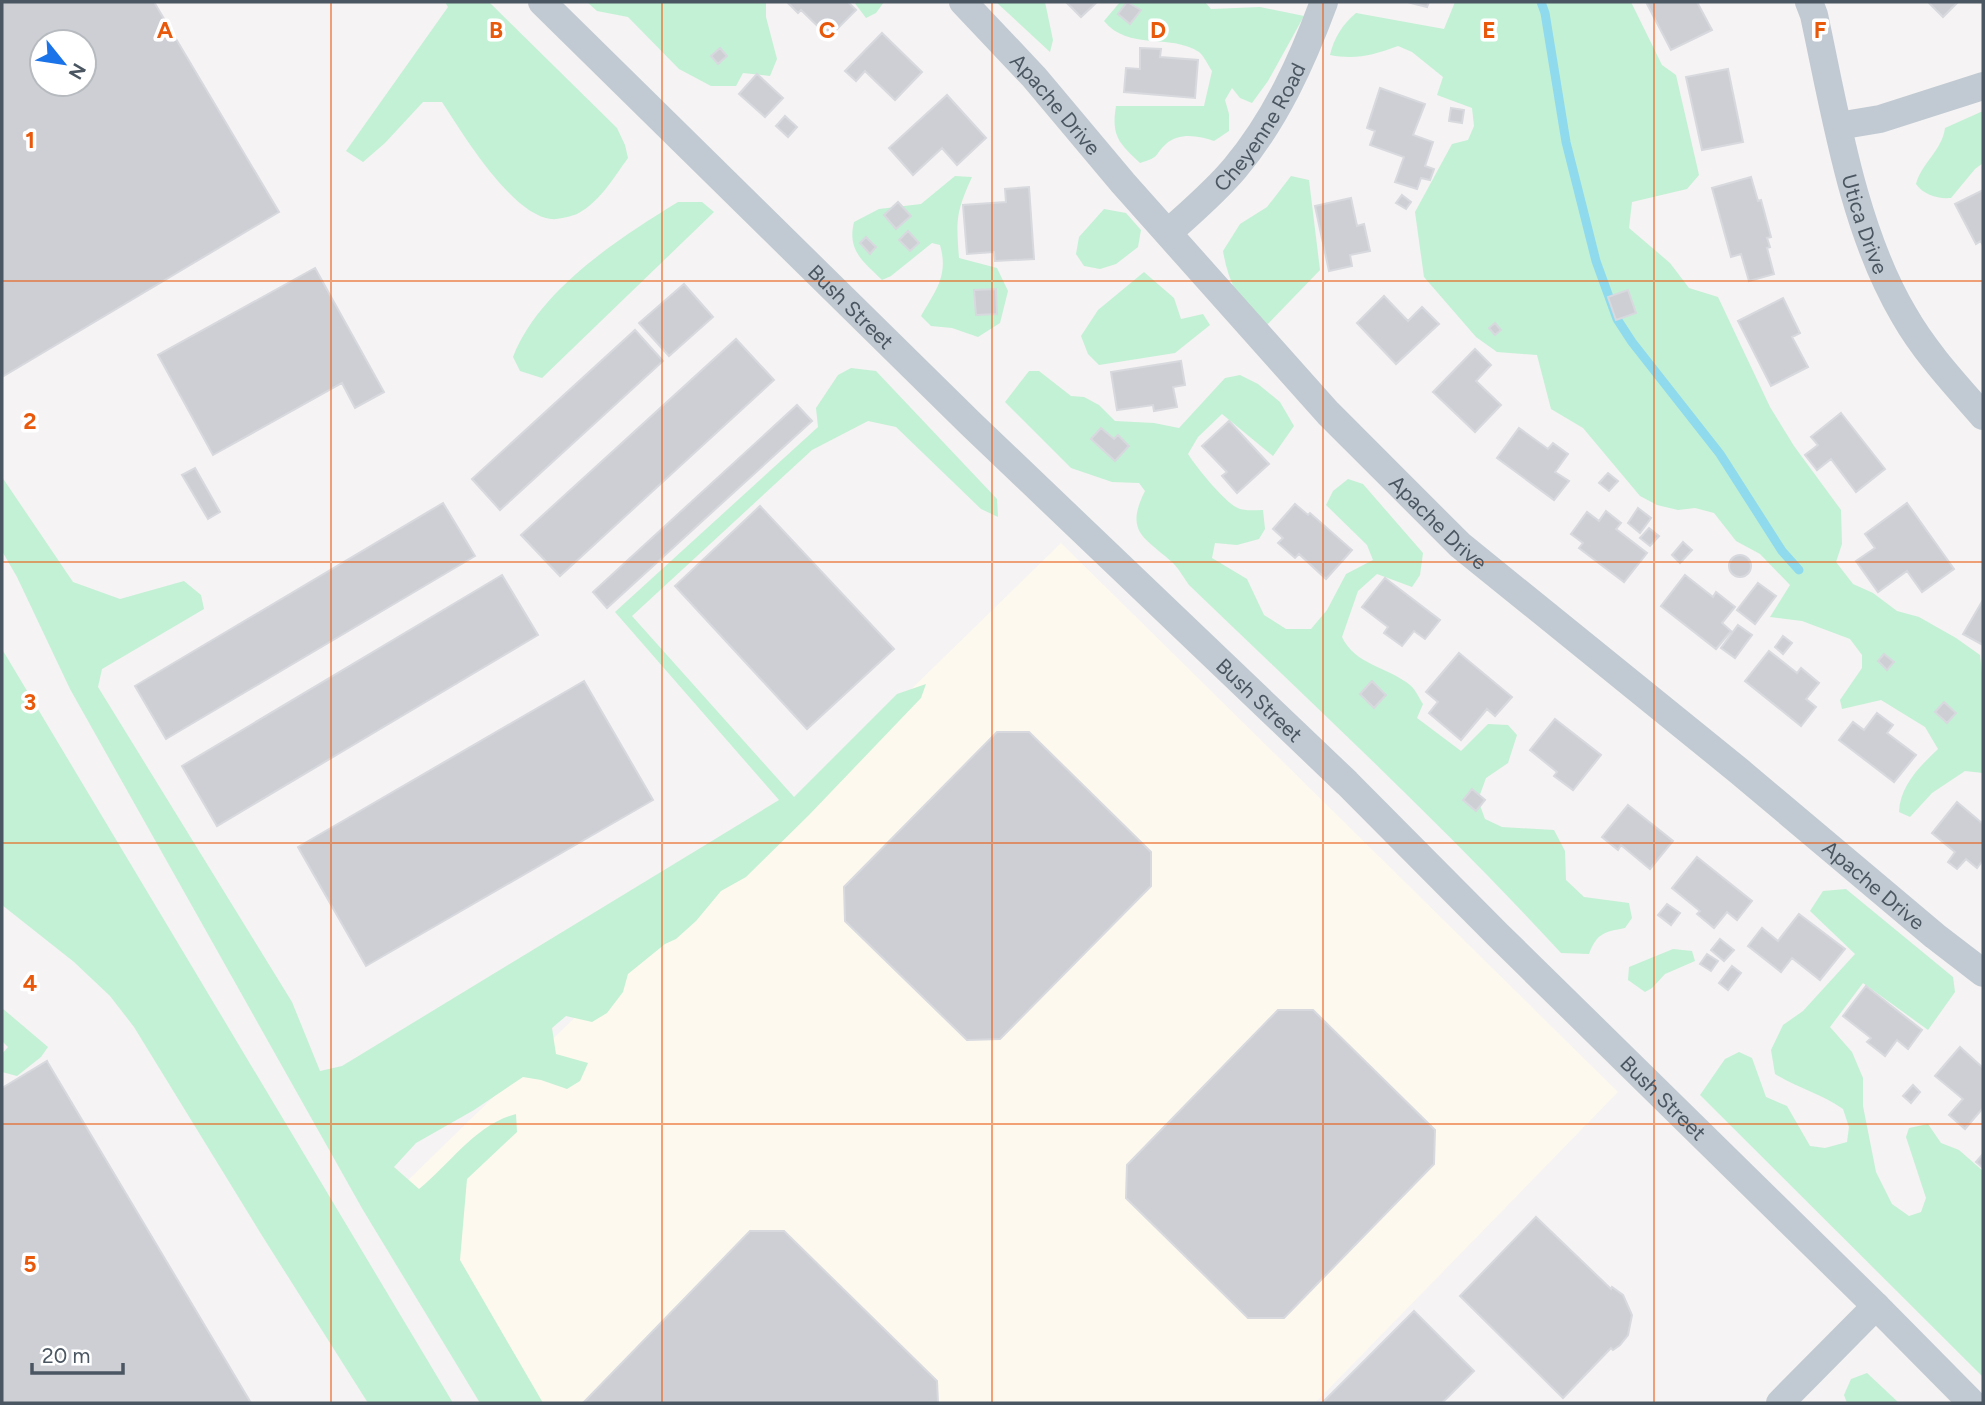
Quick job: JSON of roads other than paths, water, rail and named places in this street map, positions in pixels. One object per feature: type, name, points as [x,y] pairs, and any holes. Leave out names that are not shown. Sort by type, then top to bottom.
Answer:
[{"type":"street","name":"Bush Street","points":[[542,2],[971,424],[1347,783],[1972,1403]]},
{"type":"street","name":"Apache Drive","points":[[962,2],[1034,77],[1123,183],[1344,430],[1460,545],[1740,771],[1935,936],[1983,972]]},
{"type":"street","name":"Cheyenne Road","points":[[1169,232],[1235,168],[1267,124],[1308,46],[1324,2]]},
{"type":"street","name":"Utica Drive","points":[[1809,2],[1838,126],[1868,236],[1904,316],[1946,375],[1983,416]]},
{"type":"street","points":[[1838,126],[1880,120],[1983,86]]},
{"type":"street","points":[[1780,1403],[1876,1306]]},
{"type":"waterway","points":[[1541,2],[1566,142],[1596,261],[1617,319],[1720,454],[1782,551],[1799,570]]}]
